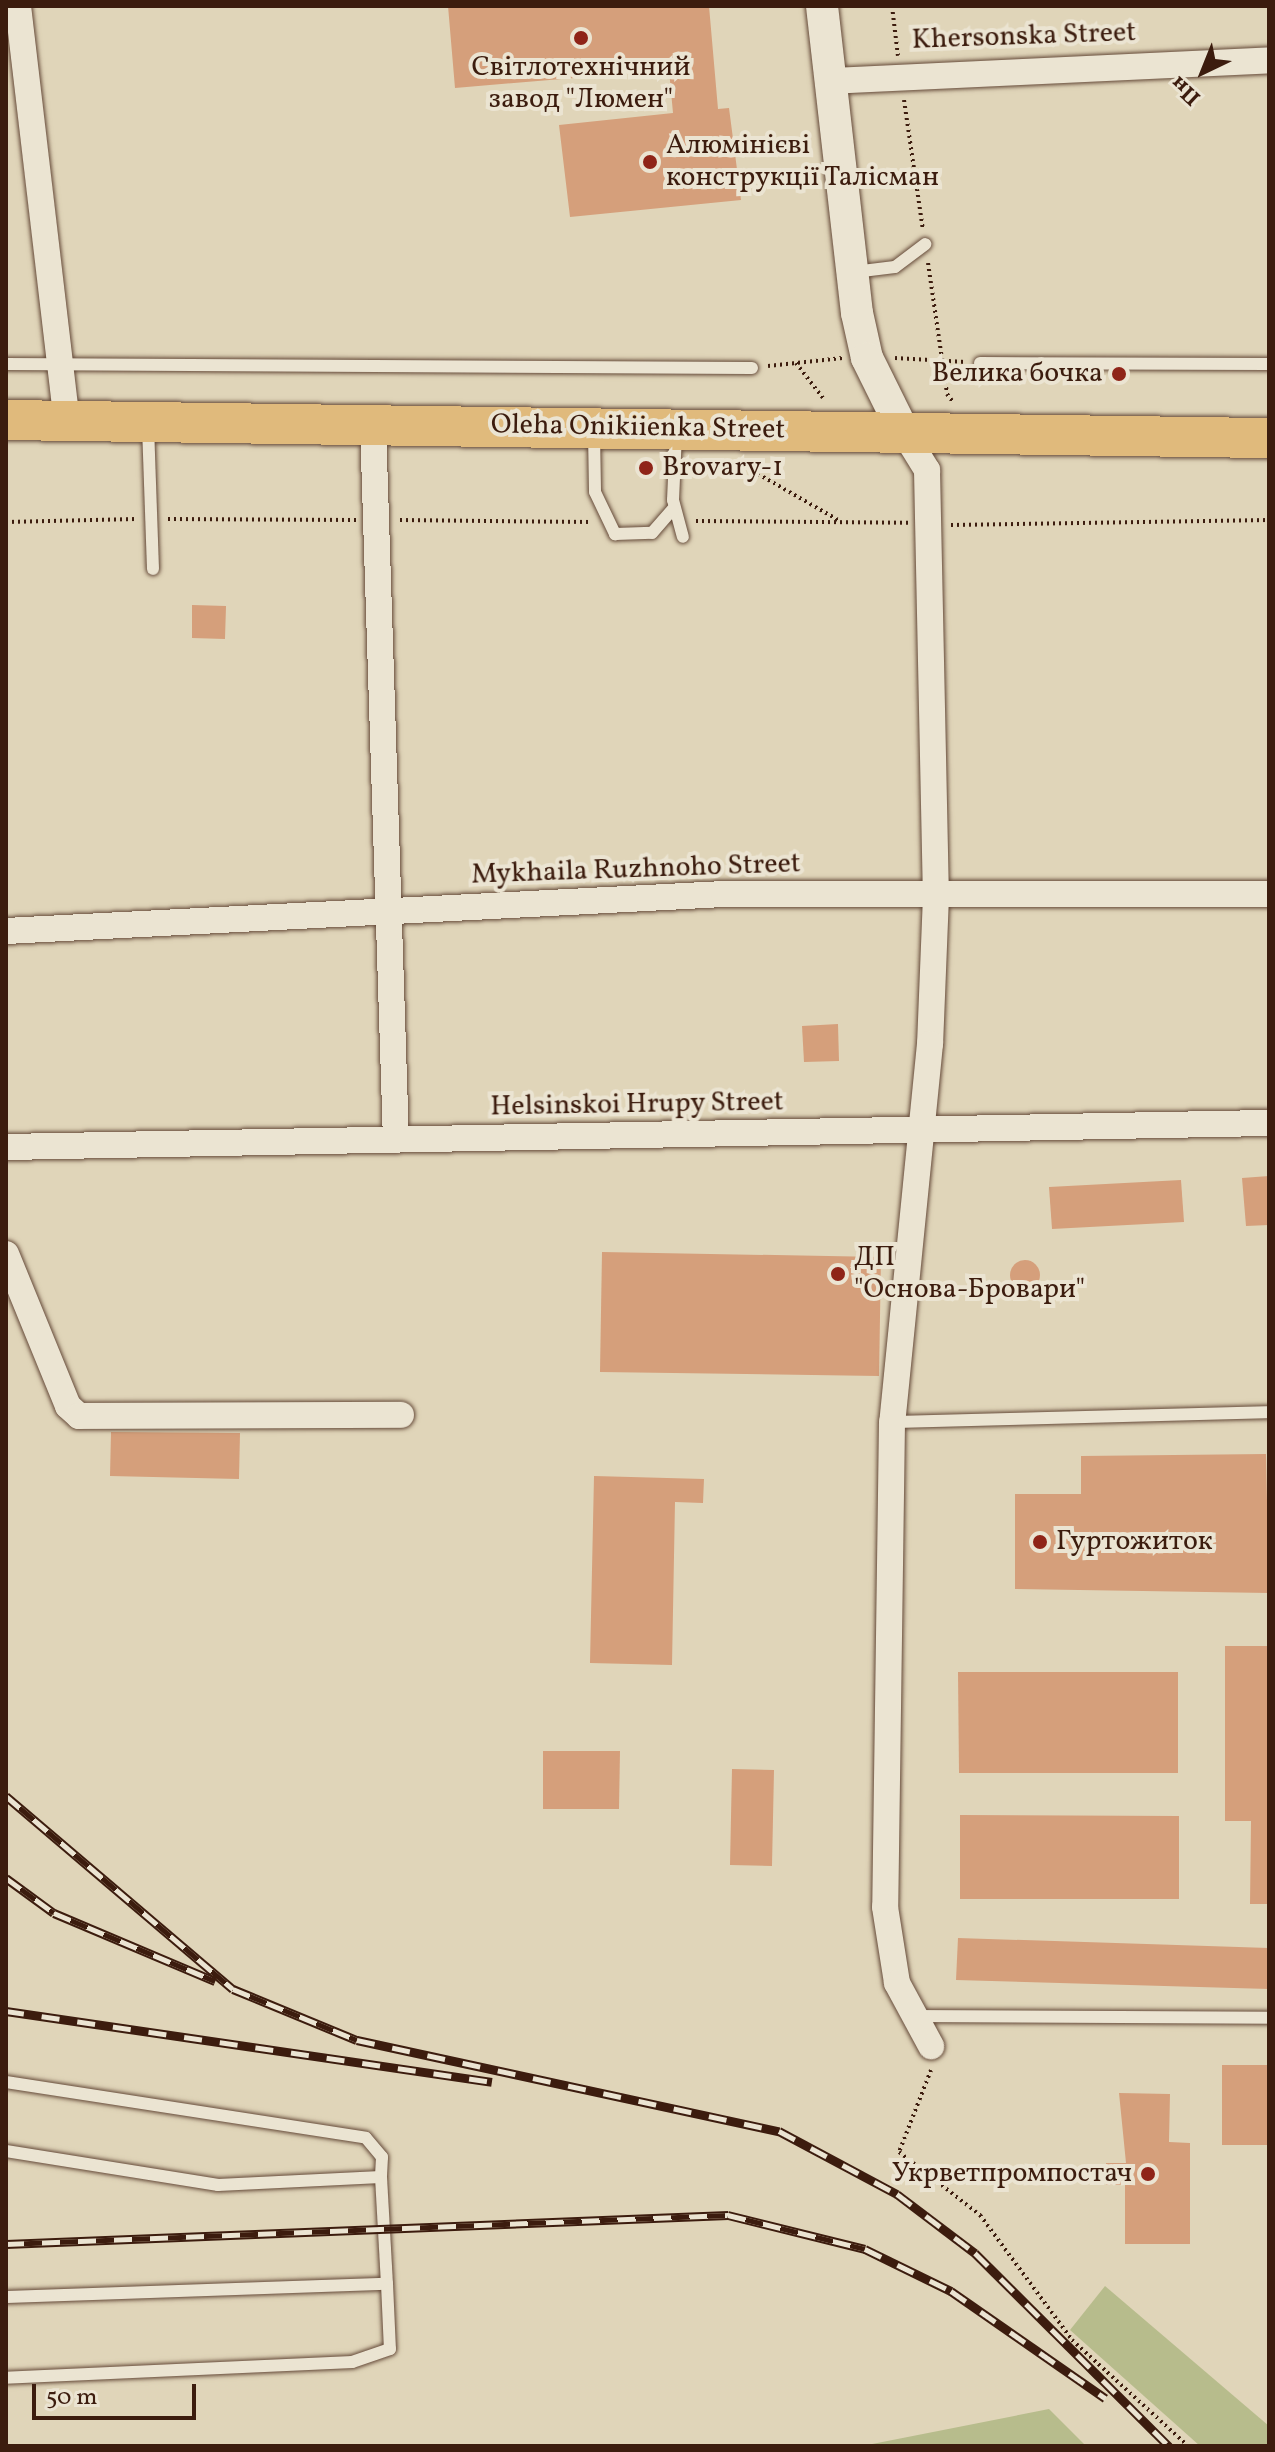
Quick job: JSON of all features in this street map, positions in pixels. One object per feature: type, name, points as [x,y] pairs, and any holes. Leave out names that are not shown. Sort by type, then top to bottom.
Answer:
[{"type":"main road","name":"Oleha Onikiienka Street","points":[[6,420],[1269,438]]},
{"type":"street","points":[[18,6],[15,73],[67,421]]},
{"type":"street","points":[[822,6],[852,272],[867,358],[903,431],[927,470],[936,896],[921,1133],[892,1422],[885,1907],[897,1983],[931,2046]]},
{"type":"street","name":"Khersonska Street","points":[[830,81],[900,73],[1269,60]]},
{"type":"street","points":[[373,425],[385,697],[384,913],[396,1140]]},
{"type":"street","name":"Mykhaila Ruzhnoho Street","points":[[6,931],[724,894],[1269,894]]},
{"type":"street","name":"Helsinskoi Hrupy Street","points":[[6,1147],[921,1133],[1269,1123]]},
{"type":"street","points":[[6,1254],[68,1406],[79,1416],[401,1415]]},
{"type":"lane","points":[[852,272],[895,267],[925,244]]},
{"type":"lane","points":[[980,363],[1269,364]]},
{"type":"lane","points":[[6,364],[752,368]]},
{"type":"lane","points":[[148,423],[153,569]]},
{"type":"lane","points":[[594,428],[595,492],[604,522],[615,534],[652,533],[676,514]]},
{"type":"lane","points":[[676,429],[676,514],[683,537]]},
{"type":"lane","points":[[892,1422],[1269,1412]]},
{"type":"lane","points":[[913,2016],[1269,2018]]},
{"type":"lane","points":[[6,2082],[366,2138],[382,2157],[390,2349],[352,2362],[6,2378]]},
{"type":"lane","points":[[6,2151],[218,2185],[381,2177]]},
{"type":"lane","points":[[6,2297],[387,2284]]},
{"type":"path","points":[[892,6],[947,394],[961,404]]},
{"type":"path","points":[[891,357],[980,363]]},
{"type":"path","points":[[752,368],[845,358]]},
{"type":"path","points":[[796,363],[823,398]]},
{"type":"path","points":[[730,459],[842,522]]},
{"type":"path","points":[[676,514],[912,523],[912,511]]},
{"type":"path","points":[[945,514],[946,525],[1269,520]]},
{"type":"path","points":[[6,522],[151,518],[604,522]]},
{"type":"path","points":[[931,2046],[936,2057],[899,2152],[980,2215],[1072,2340],[1188,2446]]},
{"type":"green space","points":[[1105,2286],[1269,2426],[1269,2446],[1200,2446],[1070,2330]]},
{"type":"green space","points":[[1049,2409],[1086,2446],[862,2446]]},
{"type":"building","points":[[448,6],[709,6],[718,109],[729,108],[741,200],[570,217],[559,125],[673,113],[669,70],[455,88]]},
{"type":"building","points":[[192,605],[226,606],[225,639],[192,638]]},
{"type":"building","points":[[838,1024],[839,1061],[804,1062],[802,1026]]},
{"type":"building","points":[[1269,1176],[1269,1225],[1246,1226],[1242,1178]]},
{"type":"building","points":[[1181,1180],[1184,1222],[1052,1229],[1049,1187]]},
{"type":"building","points":[[602,1252],[881,1257],[879,1376],[600,1372]]},
{"type":"building","points":[[1025,1260],[1031,1261],[1039,1269],[1039,1281],[1031,1289],[1025,1290],[1019,1289],[1011,1281],[1010,1275],[1011,1269],[1019,1261]]},
{"type":"building","points":[[111,1432],[240,1433],[239,1479],[110,1476]]},
{"type":"building","points":[[1266,1454],[1269,1593],[1015,1589],[1015,1494],[1081,1494],[1081,1456]]},
{"type":"building","points":[[594,1476],[704,1479],[703,1503],[675,1502],[672,1665],[590,1663]]},
{"type":"building","points":[[1225,1646],[1269,1646],[1269,1904],[1250,1904],[1251,1821],[1225,1821]]},
{"type":"building","points":[[958,1672],[1178,1672],[1178,1773],[959,1773]]},
{"type":"building","points":[[543,1751],[620,1751],[619,1809],[543,1809]]},
{"type":"building","points":[[732,1769],[774,1770],[772,1866],[730,1865]]},
{"type":"building","points":[[960,1815],[1179,1816],[1179,1899],[960,1899]]},
{"type":"building","points":[[958,1938],[1269,1948],[1269,1989],[956,1980]]},
{"type":"building","points":[[1222,2065],[1269,2065],[1269,2145],[1222,2145]]},
{"type":"building","name":"Укрветпромпостач","points":[[1119,2093],[1170,2094],[1169,2142],[1190,2143],[1190,2244],[1125,2244],[1125,2185],[1106,2185],[1106,2163],[1126,2163]]},
{"type":"railway","points":[[6,1796],[233,1989],[357,2040],[779,2131],[897,2194],[975,2253],[1169,2446]]},
{"type":"railway","points":[[6,1878],[54,1913],[215,1981]]},
{"type":"railway","points":[[6,2011],[492,2082]]},
{"type":"railway","points":[[6,2244],[728,2215],[865,2249],[951,2291],[1105,2398]]},
{"type":"place","name":"Світлотехнічний завод \"Люмен\"","points":[[581,38]]},
{"type":"place","name":"Алюмінієві конструкції Талісман","points":[[650,162]]},
{"type":"place","name":"Велика бочка","points":[[1119,374]]},
{"type":"place","name":"Brovary-1","points":[[646,468]]},
{"type":"place","name":"ДП \"Основа-Бровари\"","points":[[838,1274]]},
{"type":"place","name":"Гуртожиток","points":[[1040,1542]]},
{"type":"place","name":"Укрветпромпостач","points":[[1148,2174]]}]
